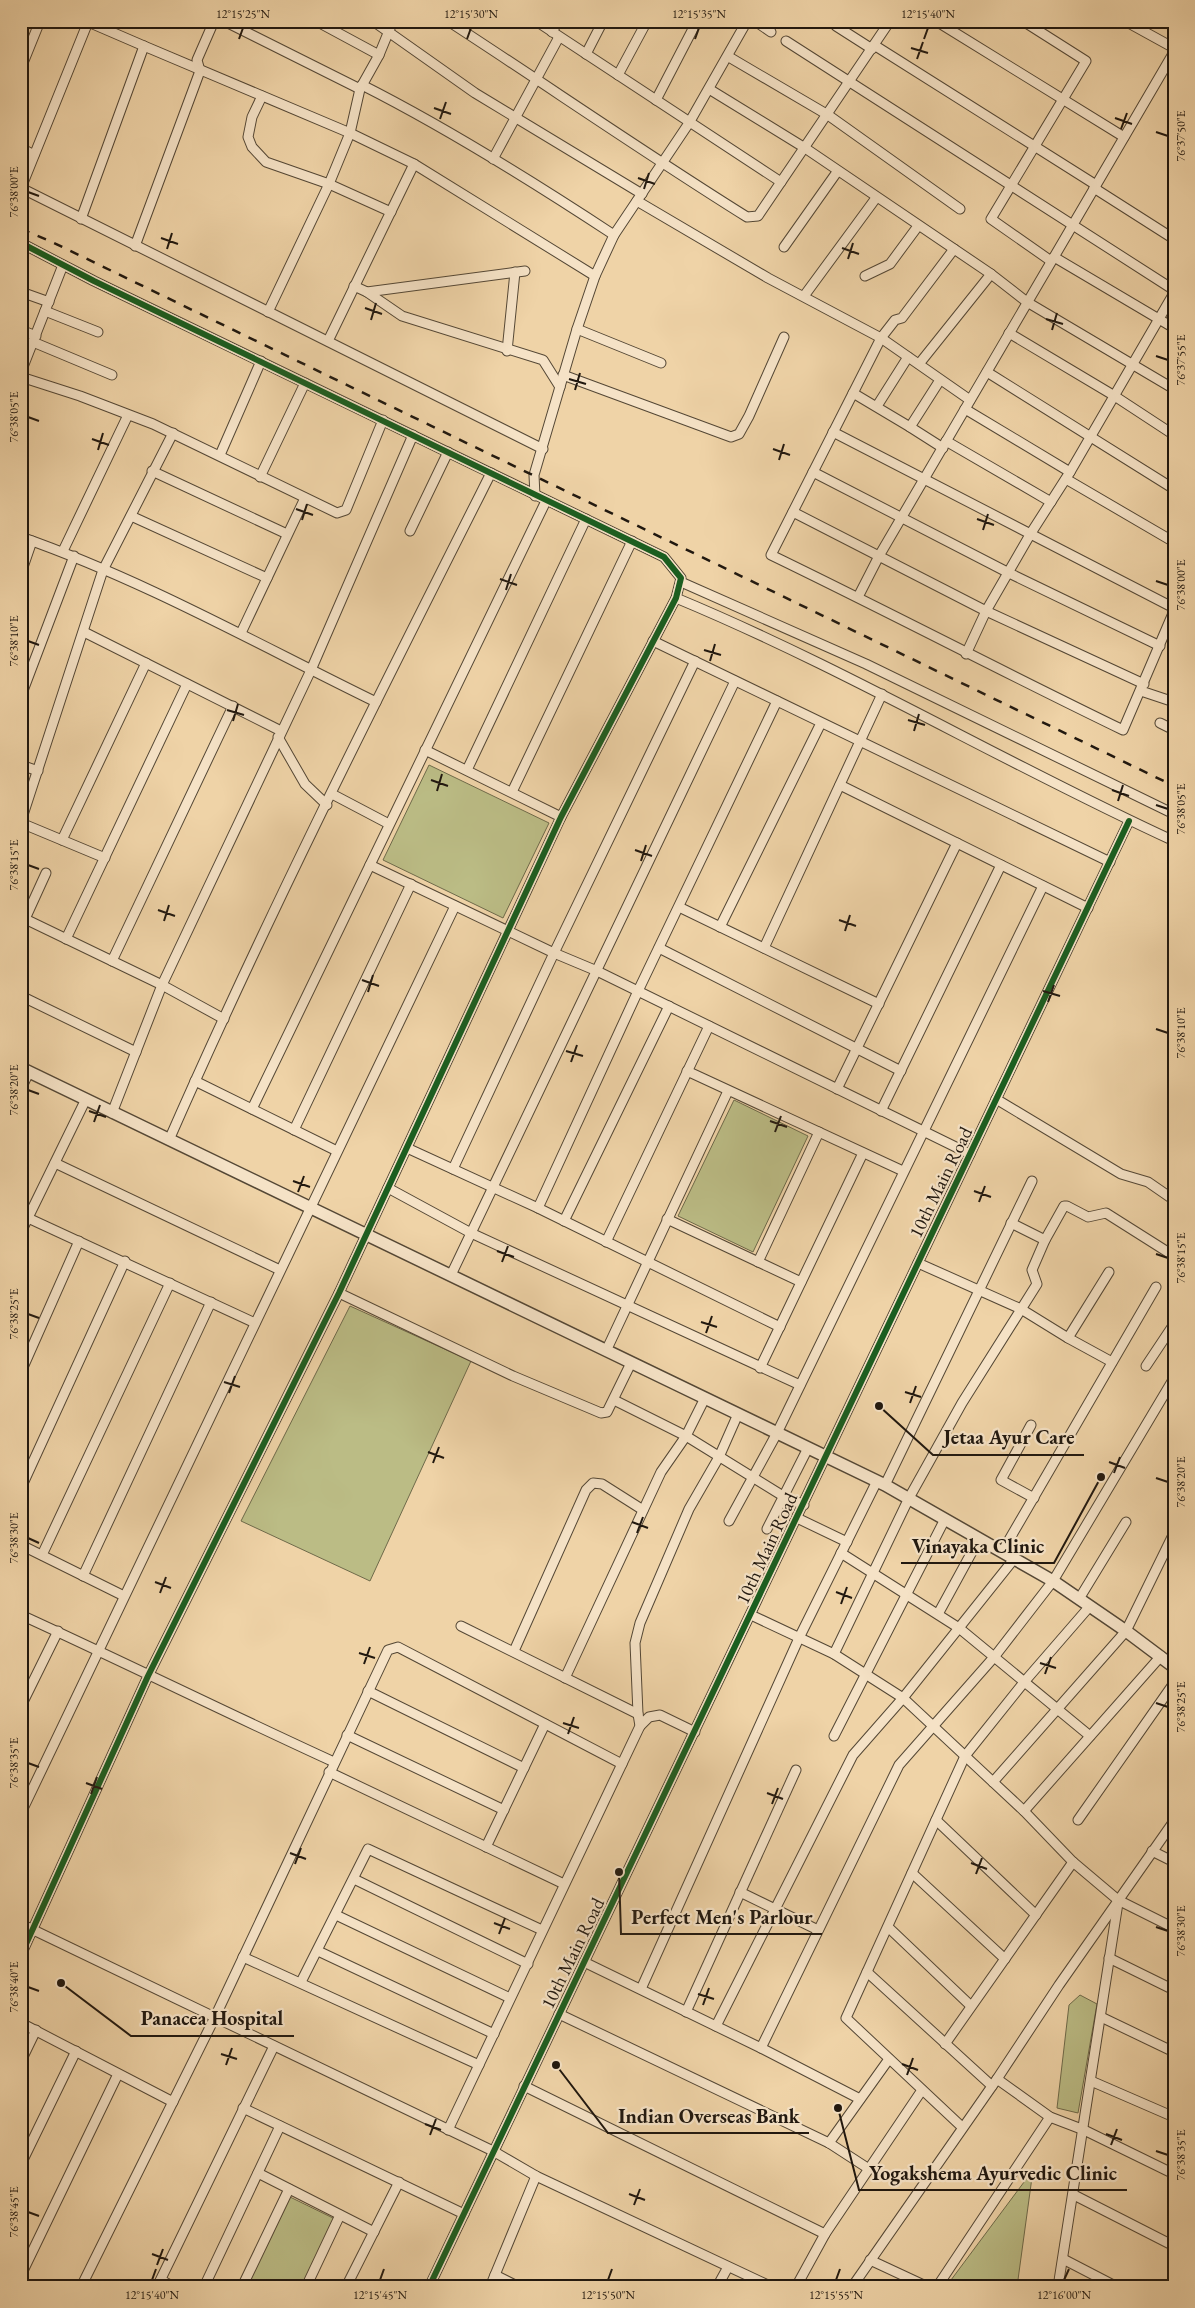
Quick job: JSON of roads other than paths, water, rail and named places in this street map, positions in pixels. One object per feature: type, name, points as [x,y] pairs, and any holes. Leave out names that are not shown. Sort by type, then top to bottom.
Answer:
[{"type":"street","points":[[21,68],[40,21]]},
{"type":"street","points":[[135,246],[200,71],[197,60],[214,21]]},
{"type":"street","points":[[224,21],[408,108],[614,235]]},
{"type":"street","points":[[316,21],[379,55]]},
{"type":"street","points":[[373,21],[388,34],[432,61],[475,93],[640,197],[843,320],[881,338],[970,400]]},
{"type":"street","points":[[268,312],[329,184],[350,134],[361,87],[379,55],[393,21]]},
{"type":"street","points":[[448,21],[537,78],[662,164],[747,217],[753,218],[758,216],[890,21]]},
{"type":"street","points":[[536,21],[781,182]]},
{"type":"street","points":[[493,159],[537,78],[556,34],[558,21]]},
{"type":"street","points":[[586,54],[603,21]]},
{"type":"street","points":[[618,75],[647,21]]},
{"type":"street","points":[[656,100],[697,21]]},
{"type":"street","points":[[535,496],[534,475],[577,329],[595,276],[614,235],[689,123],[729,56],[747,21]]},
{"type":"street","points":[[755,21],[771,32]]},
{"type":"street","points":[[839,21],[836,26],[1035,147],[1174,239]]},
{"type":"street","points":[[936,21],[1124,137]]},
{"type":"street","points":[[1023,21],[1086,60],[991,219],[1053,259],[1174,328]]},
{"type":"street","points":[[858,597],[879,556],[924,478],[1073,227],[1124,137],[1170,66],[1174,50],[1125,21]]},
{"type":"street","points":[[543,449],[21,188],[87,22],[350,134],[414,164],[595,276]]},
{"type":"street","points":[[786,42],[1012,184],[1073,227],[1174,292],[1068,476],[1031,533],[986,611],[966,654]]},
{"type":"street","points":[[81,219],[144,46]]},
{"type":"street","points":[[729,56],[828,115],[960,208]]},
{"type":"street","points":[[709,89],[805,148],[837,172],[992,274],[1028,302],[1174,389]]},
{"type":"street","points":[[262,96],[252,117],[248,137],[252,147],[266,162],[329,184],[391,212]]},
{"type":"street","points":[[21,148],[34,155]]},
{"type":"street","points":[[328,341],[414,164]]},
{"type":"street","points":[[784,248],[837,172]]},
{"type":"street","points":[[804,296],[876,198]]},
{"type":"street","points":[[865,276],[890,264],[918,226]]},
{"type":"street","points":[[21,243],[63,266],[664,557],[681,578],[676,598],[560,817],[339,1293],[148,1676],[21,1955]]},
{"type":"street","points":[[833,432],[1031,533],[1174,609],[1123,730],[966,654],[858,597],[771,555],[833,432],[881,338],[895,320],[902,318],[954,250]]},
{"type":"street","points":[[21,372],[63,266]]},
{"type":"street","points":[[367,292],[525,271]]},
{"type":"street","points":[[507,351],[515,272]]},
{"type":"street","points":[[919,364],[992,274]]},
{"type":"street","points":[[354,286],[367,292],[402,316],[507,351],[543,360],[560,387]]},
{"type":"street","points":[[21,292],[49,302]]},
{"type":"street","points":[[45,311],[98,332]]},
{"type":"street","points":[[577,329],[661,363]]},
{"type":"street","points":[[21,330],[34,339],[112,375]]},
{"type":"street","points":[[1009,334],[1113,395],[1174,435]]},
{"type":"street","points":[[563,375],[731,437],[739,434],[749,416],[784,337]]},
{"type":"street","points":[[876,406],[908,357]]},
{"type":"street","points":[[220,455],[261,361]]},
{"type":"street","points":[[987,372],[1174,489]]},
{"type":"street","points":[[21,377],[80,396],[173,433],[337,513],[346,510],[384,420]]},
{"type":"street","points":[[910,427],[940,380]]},
{"type":"street","points":[[260,477],[306,383]]},
{"type":"street","points":[[853,393],[910,427],[1051,502]]},
{"type":"street","points":[[965,409],[1174,542]]},
{"type":"street","points":[[63,551],[128,415]]},
{"type":"street","points":[[105,858],[21,822],[103,570],[173,433]]},
{"type":"street","points":[[112,1113],[162,985],[279,734],[311,670],[413,435]]},
{"type":"street","points":[[410,531],[448,452]]},
{"type":"street","points":[[152,471],[287,534]]},
{"type":"street","points":[[169,1140],[224,1019],[376,702],[490,472]]},
{"type":"street","points":[[813,472],[1009,573],[1160,646]]},
{"type":"street","points":[[241,633],[305,498]]},
{"type":"street","points":[[252,1109],[546,501]]},
{"type":"street","points":[[793,512],[986,611],[1174,702]]},
{"type":"street","points":[[131,516],[267,578]]},
{"type":"street","points":[[467,770],[586,519]]},
{"type":"street","points":[[21,537],[63,551],[241,633],[376,702]]},
{"type":"street","points":[[21,573],[32,541]]},
{"type":"street","points":[[512,792],[632,541]]},
{"type":"street","points":[[21,696],[74,556]]},
{"type":"street","points":[[681,582],[857,660],[1174,814]]},
{"type":"street","points":[[676,598],[882,694],[1129,821],[1174,841]]},
{"type":"street","points":[[84,632],[233,706],[279,734],[305,784],[327,805]]},
{"type":"street","points":[[653,641],[1110,862]]},
{"type":"street","points":[[453,1169],[554,953],[695,661]]},
{"type":"street","points":[[62,840],[146,662]]},
{"type":"street","points":[[451,1275],[735,681]]},
{"type":"street","points":[[66,939],[187,684]]},
{"type":"street","points":[[764,948],[840,785],[858,741],[882,694]]},
{"type":"street","points":[[538,1208],[638,991],[777,701]]},
{"type":"street","points":[[112,961],[233,706]]},
{"type":"street","points":[[720,927],[821,723]]},
{"type":"street","points":[[1160,724],[1174,730]]},
{"type":"street","points":[[425,750],[560,817]]},
{"type":"street","points":[[21,765],[38,771]]},
{"type":"street","points":[[840,785],[1088,908]]},
{"type":"street","points":[[332,794],[389,824]]},
{"type":"street","name":"10th Main Road","points":[[429,2287],[1129,821]]},
{"type":"street","points":[[837,1089],[957,843]]},
{"type":"street","points":[[370,865],[554,953],[597,971],[970,1154]]},
{"type":"street","points":[[881,1111],[1001,865]]},
{"type":"street","points":[[46,873],[23,918],[162,985],[224,1019]]},
{"type":"street","points":[[294,1130],[411,884]]},
{"type":"street","points":[[729,1521],[777,1433],[1043,886]]},
{"type":"street","points":[[21,1813],[101,1650],[124,1596],[455,906]]},
{"type":"street","points":[[679,907],[879,1004]]},
{"type":"street","points":[[659,948],[900,1071]]},
{"type":"street","points":[[21,996],[136,1052]]},
{"type":"street","points":[[564,1221],[669,1006]]},
{"type":"street","points":[[606,1242],[709,1026]]},
{"type":"street","points":[[21,1090],[25,1070],[881,1483],[1053,1581],[1126,1631],[1174,1667]]},
{"type":"street","points":[[687,1071],[903,1171]]},
{"type":"street","points":[[195,1081],[338,1151]]},
{"type":"street","points":[[606,1351],[728,1091]]},
{"type":"street","points":[[21,1232],[86,1099]]},
{"type":"street","points":[[996,1099],[1121,1174],[1148,1182],[1174,1200]]},
{"type":"street","points":[[758,1262],[819,1132]]},
{"type":"street","points":[[407,1148],[538,1208],[780,1327]]},
{"type":"street","points":[[760,1368],[863,1153]]},
{"type":"street","points":[[55,1163],[280,1270]]},
{"type":"street","points":[[640,1990],[799,1638],[847,1542],[881,1483],[1032,1181]]},
{"type":"street","points":[[388,1188],[472,1233],[800,1385]]},
{"type":"street","points":[[834,1654],[909,1498],[962,1403],[1038,1282],[1032,1270],[1045,1240],[1067,1206],[1088,1217],[1106,1213],[1174,1256]]},
{"type":"street","points":[[28,1218],[255,1323]]},
{"type":"street","points":[[667,1220],[801,1282]]},
{"type":"street","points":[[1010,1223],[1045,1240]]},
{"type":"street","points":[[21,1372],[79,1241]]},
{"type":"street","points":[[21,1488],[124,1261]]},
{"type":"street","points":[[918,1263],[978,1288],[1020,1309],[1112,1362]]},
{"type":"street","points":[[1068,1338],[1109,1272]]},
{"type":"street","points":[[42,1555],[170,1283]]},
{"type":"street","points":[[1002,1552],[1156,1287]]},
{"type":"street","points":[[339,1293],[513,1376],[601,1413],[607,1412],[631,1363]]},
{"type":"street","points":[[83,1576],[211,1302]]},
{"type":"street","points":[[1146,1366],[1174,1324]]},
{"type":"street","points":[[761,2048],[899,1765],[995,1656],[1053,1581],[1174,1378]]},
{"type":"street","points":[[565,1678],[661,1472],[686,1436],[706,1398]]},
{"type":"street","points":[[614,1400],[686,1436],[783,1496],[804,1505]]},
{"type":"street","points":[[640,1726],[636,1635],[689,1509],[719,1457],[738,1414]]},
{"type":"street","points":[[1031,1425],[1001,1480],[1034,1498]]},
{"type":"street","points":[[767,1529],[808,1448]]},
{"type":"street","points":[[514,1652],[586,1490],[594,1483],[602,1484],[643,1510]]},
{"type":"street","points":[[797,1518],[847,1542]]},
{"type":"street","points":[[834,1736],[944,1519]]},
{"type":"street","points":[[1079,1599],[1126,1522]]},
{"type":"street","points":[[993,1782],[1126,1631],[1174,1532]]},
{"type":"street","points":[[938,1614],[979,1539]]},
{"type":"street","points":[[21,1545],[124,1596]]},
{"type":"street","points":[[842,1552],[959,1628],[1090,1736]]},
{"type":"street","points":[[716,2026],[853,1754],[903,1698],[1014,1559]]},
{"type":"street","points":[[962,2127],[846,2018],[965,1756],[1024,1682],[1090,1606]]},
{"type":"street","points":[[21,1615],[101,1650],[148,1676],[334,1762]]},
{"type":"street","points":[[751,1615],[834,1654],[903,1698],[1024,1811],[1073,1862],[1118,1900],[1174,1928]]},
{"type":"street","points":[[461,1626],[638,1714]]},
{"type":"street","points":[[21,1706],[58,1631]]},
{"type":"street","points":[[81,2287],[216,2017],[329,1772],[388,1650],[398,1647],[622,1764]]},
{"type":"street","points":[[1024,1811],[1161,1656]]},
{"type":"street","points":[[1078,1820],[1174,1683]]},
{"type":"street","points":[[368,1691],[524,1768]]},
{"type":"street","points":[[448,2130],[640,1726],[649,1717],[660,1715],[695,1732]]},
{"type":"street","points":[[486,1847],[545,1724]]},
{"type":"street","points":[[347,1736],[504,1810]]},
{"type":"street","points":[[686,2012],[796,1770]]},
{"type":"street","points":[[329,1772],[564,1884]]},
{"type":"street","points":[[936,1820],[1036,1915]]},
{"type":"street","points":[[852,2287],[1174,1821]]},
{"type":"street","points":[[301,1982],[368,1849],[542,1930]]},
{"type":"street","points":[[1152,1852],[1174,1862]]},
{"type":"street","points":[[945,2044],[1073,1862]]},
{"type":"street","points":[[912,1873],[1005,1959]]},
{"type":"street","points":[[354,1880],[528,1964]]},
{"type":"street","points":[[740,1892],[818,1930]]},
{"type":"street","points":[[1058,2287],[1074,2195],[1118,1900]]},
{"type":"street","points":[[336,1915],[510,1998]]},
{"type":"street","points":[[21,1924],[493,2151],[536,2176],[772,2287]]},
{"type":"street","points":[[888,1927],[972,2006]]},
{"type":"street","points":[[318,1951],[494,2034]]},
{"type":"street","points":[[244,1957],[479,2065]]},
{"type":"street","points":[[1109,1958],[1174,1990]]},
{"type":"street","points":[[584,1962],[761,2048],[860,2099]]},
{"type":"street","points":[[867,1972],[945,2044],[994,2083],[1050,2117],[1084,2130],[1174,2174]]},
{"type":"street","points":[[559,2014],[829,2143],[869,2168]]},
{"type":"street","points":[[1101,2017],[1174,2052]]},
{"type":"street","points":[[21,2023],[172,2102]]},
{"type":"street","points":[[21,2060],[36,2030]]},
{"type":"street","points":[[174,2287],[159,2283],[274,2046]]},
{"type":"street","points":[[21,2164],[76,2051]]},
{"type":"street","points":[[829,2143],[889,2059]]},
{"type":"street","points":[[21,2275],[118,2074]]},
{"type":"street","points":[[1091,2081],[1174,2117]]},
{"type":"street","points":[[524,2086],[825,2234]]},
{"type":"street","points":[[796,2287],[825,2234],[922,2090]]},
{"type":"street","points":[[243,2108],[464,2214]]},
{"type":"street","points":[[937,2287],[1050,2117]]},
{"type":"street","points":[[204,2287],[280,2126]]},
{"type":"street","points":[[258,2173],[374,2232]]},
{"type":"street","points":[[490,2287],[536,2176]]},
{"type":"street","points":[[346,2287],[399,2182]]},
{"type":"street","points":[[242,2287],[289,2189]]},
{"type":"street","points":[[1074,2195],[1174,2246]]},
{"type":"street","points":[[306,2287],[340,2214]]},
{"type":"street","points":[[1063,2259],[1116,2287]]},
{"type":"street","points":[[870,2260],[928,2287]]},
{"type":"street","points":[[718,2287],[728,2267]]},
{"type":"street","points":[[495,2275],[519,2287]]},
{"type":"railway","points":[[21,229],[50,241],[1174,786]]},
{"type":"place","name":"Jetaa Ayur Care","points":[[879,1406]]},
{"type":"place","name":"Vinayaka Clinic","points":[[1101,1477]]},
{"type":"place","name":"Perfect Men's Parlour","points":[[619,1872]]},
{"type":"place","name":"Panacea Hospital","points":[[61,1983]]},
{"type":"place","name":"Indian Overseas Bank","points":[[556,2065]]},
{"type":"place","name":"Yogakshema Ayurvedic Clinic","points":[[838,2108]]}]
